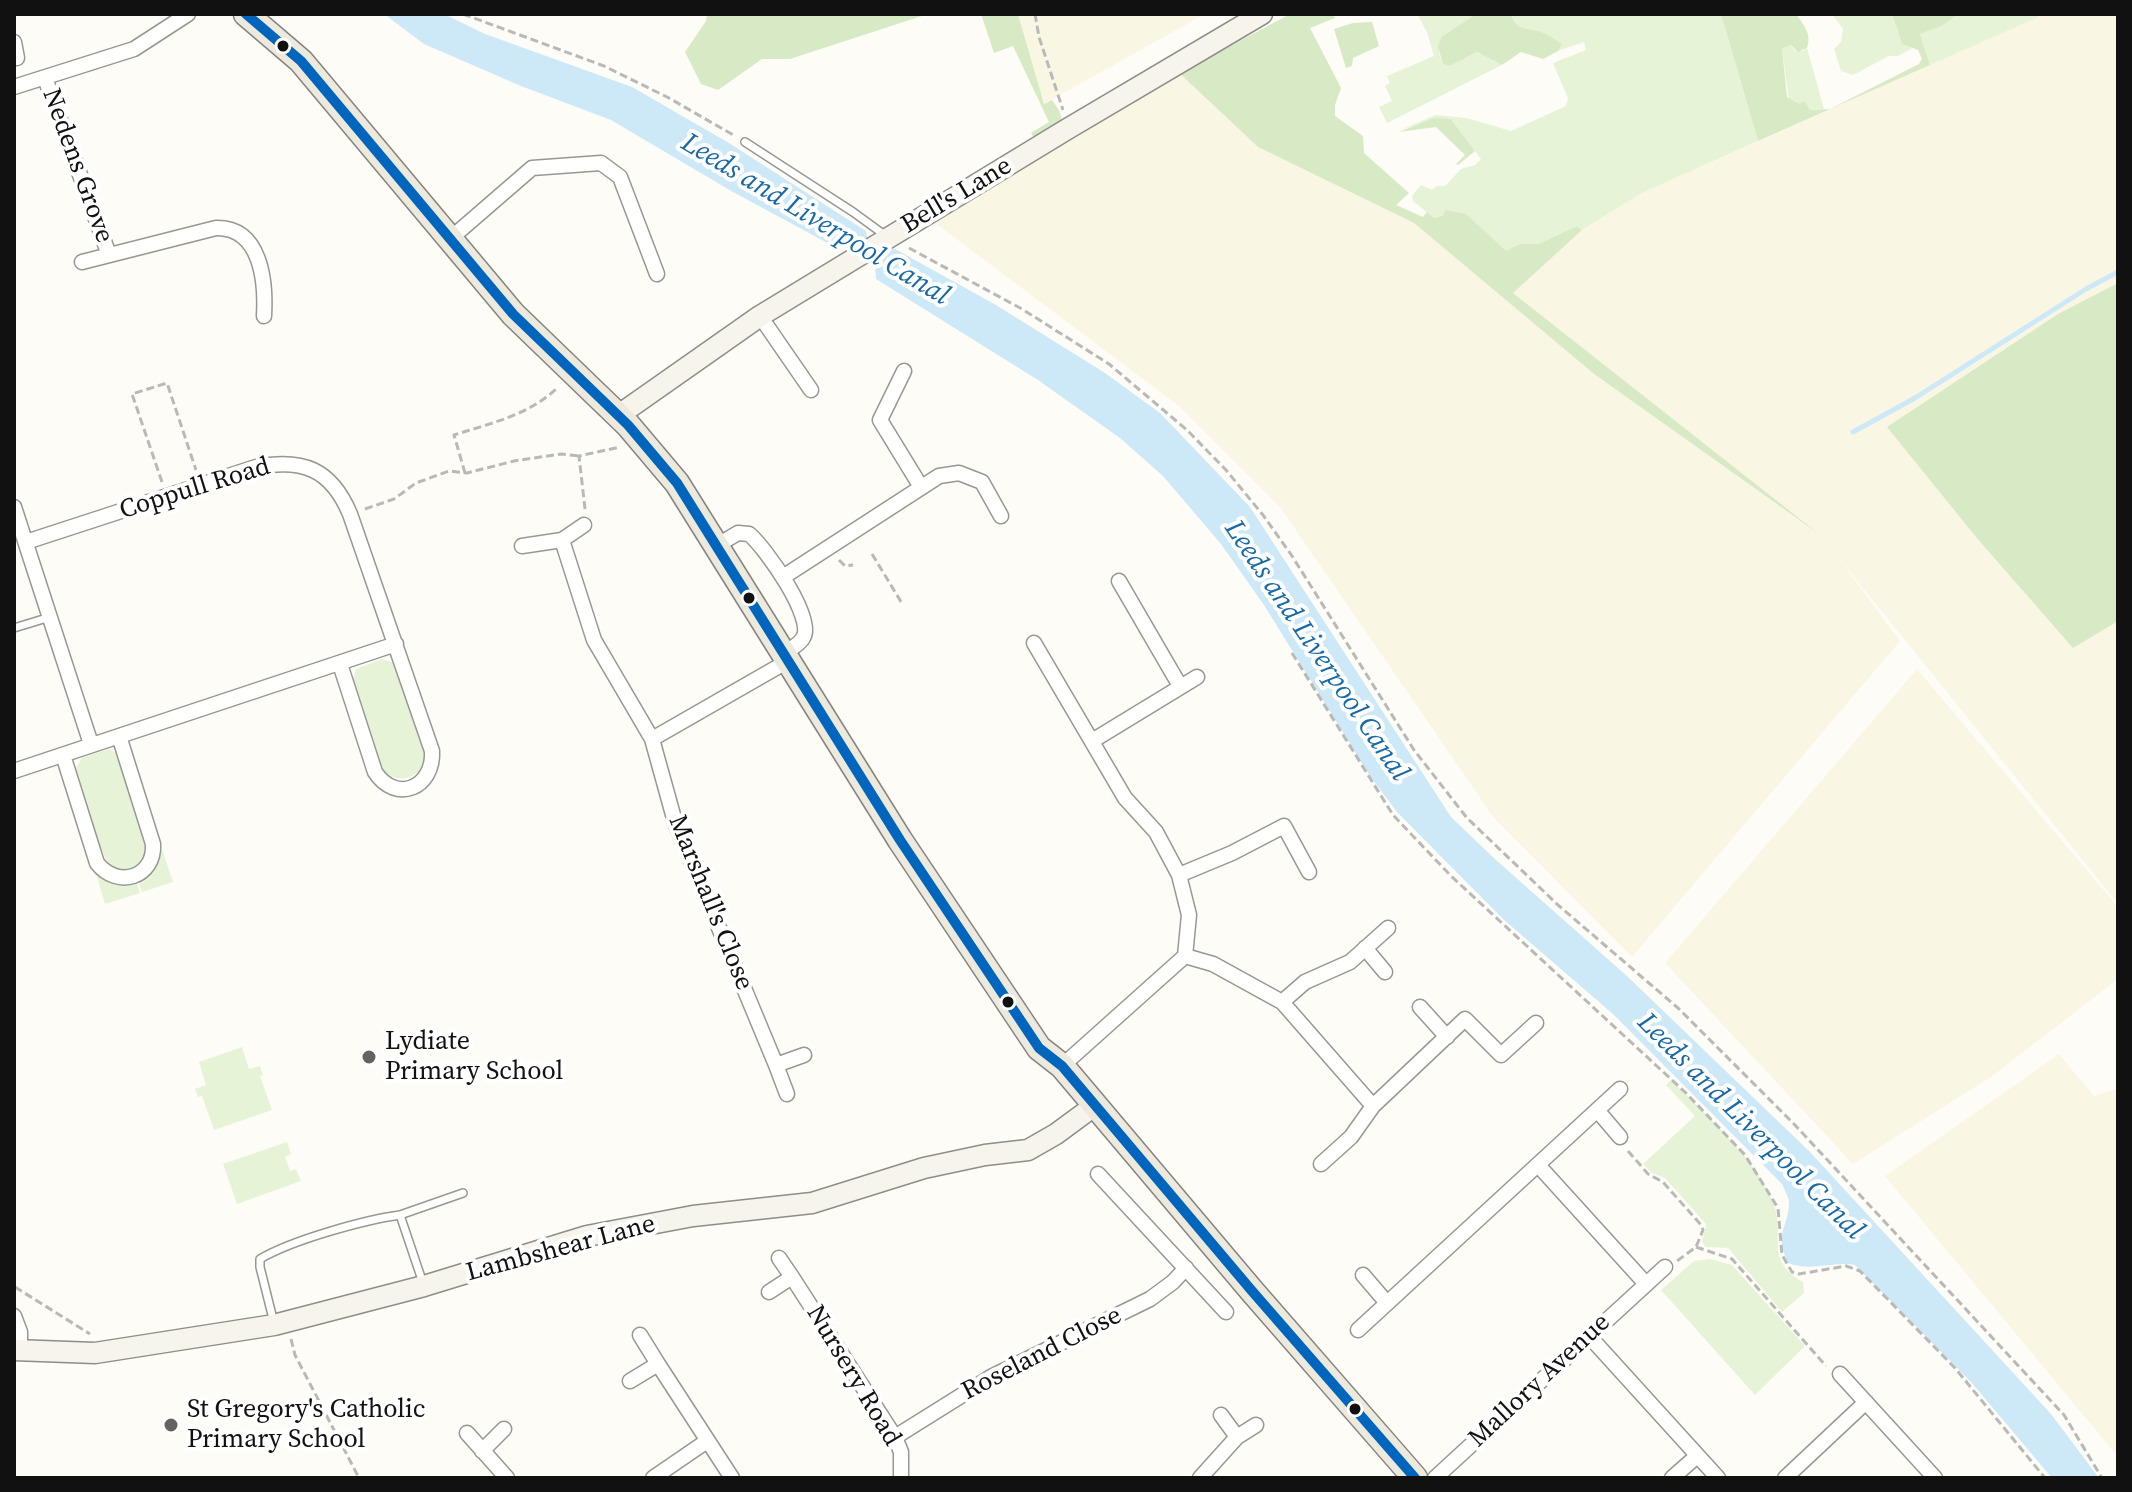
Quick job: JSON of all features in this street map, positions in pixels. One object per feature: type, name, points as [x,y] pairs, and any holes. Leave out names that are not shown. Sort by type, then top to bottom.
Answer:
[{"type":"main road","points":[[246,14],[301,61],[513,314],[619,415],[677,483],[900,840],[1039,1048],[1062,1066],[1415,1478]]},
{"type":"street","points":[[14,87],[134,49],[188,14]]},
{"type":"street","name":"Bell's Lane","points":[[619,415],[760,316],[1262,14]]},
{"type":"street","points":[[14,42],[17,58]]},
{"type":"street","name":"Nedens Grove","points":[[45,78],[109,255]]},
{"type":"street","points":[[450,239],[532,168],[601,163],[620,177],[657,274]]},
{"type":"street","name":"Nedens Grove","points":[[82,262],[228,227],[238,231],[253,247],[265,292],[264,316]]},
{"type":"street","points":[[760,316],[811,390]]},
{"type":"street","points":[[904,371],[880,420],[921,487]]},
{"type":"street","name":"Coppull Road","points":[[26,542],[274,463],[304,465],[327,478],[343,498],[350,514],[432,751],[431,770],[427,777],[412,787],[394,788],[379,779],[340,664]]},
{"type":"street","points":[[783,577],[939,476],[959,473],[982,482],[1001,516]]},
{"type":"street","points":[[14,507],[91,744]]},
{"type":"street","points":[[522,546],[562,540],[584,521]]},
{"type":"street","points":[[652,739],[785,657],[805,633],[803,617],[783,577],[749,534],[738,533],[716,546]]},
{"type":"street","name":"Marshall's Close","points":[[562,540],[594,640],[652,739],[675,822],[787,1094]]},
{"type":"street","points":[[1119,581],[1180,686]]},
{"type":"street","points":[[1034,643],[1125,798],[1156,832],[1179,875],[1189,915],[1185,956],[1062,1066]]},
{"type":"street","points":[[14,771],[396,644]]},
{"type":"street","points":[[1092,741],[1197,677]]},
{"type":"street","points":[[63,755],[97,863],[112,876],[123,879],[133,877],[150,864],[153,844],[119,736]]},
{"type":"street","points":[[1179,875],[1232,853],[1284,826],[1309,872]]},
{"type":"street","points":[[1282,1002],[1305,982],[1350,962],[1388,928]]},
{"type":"street","points":[[1365,948],[1385,972]]},
{"type":"street","points":[[1185,956],[1213,964],[1282,1002],[1373,1106]]},
{"type":"street","points":[[1420,1007],[1447,1037]]},
{"type":"street","points":[[1321,1164],[1351,1137],[1373,1106],[1465,1019],[1501,1055],[1536,1023]]},
{"type":"street","points":[[776,1065],[804,1055]]},
{"type":"street","points":[[1358,1330],[1620,1089]]},
{"type":"street","name":"Lambshear Lane","points":[[17,1350],[116,1351],[277,1332],[587,1236],[693,1216],[812,1203],[924,1168],[985,1155],[1028,1150],[1094,1106]]},
{"type":"street","points":[[1597,1110],[1621,1141]]},
{"type":"street","points":[[1538,1165],[1646,1284]]},
{"type":"street","points":[[1098,1174],[1226,1312]]},
{"type":"street","name":"Nursery Road","points":[[779,1258],[895,1437],[901,1452],[901,1478]]},
{"type":"street","name":"Mallory Avenue","points":[[1435,1478],[1668,1266]]},
{"type":"street","name":"Roseland Close","points":[[895,1437],[983,1381],[1150,1299],[1186,1268]]},
{"type":"street","points":[[1363,1275],[1387,1303]]},
{"type":"street","name":"Nursery Road","points":[[769,1292],[792,1277]]},
{"type":"street","points":[[14,1316],[20,1332],[17,1350]]},
{"type":"street","points":[[640,1335],[732,1478]]},
{"type":"street","points":[[1589,1336],[1718,1478]]},
{"type":"street","points":[[630,1381],[658,1364]]},
{"type":"street","points":[[1835,1372],[1935,1478]]},
{"type":"street","points":[[1785,1478],[1866,1402]]},
{"type":"street","points":[[1221,1415],[1237,1437]]},
{"type":"street","points":[[1200,1478],[1237,1437],[1256,1425]]},
{"type":"street","points":[[482,1451],[504,1429]]},
{"type":"street","points":[[467,1433],[507,1478]]},
{"type":"street","points":[[653,1478],[707,1441]]},
{"type":"street","points":[[1672,1478],[1697,1456]]},
{"type":"lane","points":[[745,142],[881,241]]},
{"type":"lane","points":[[14,628],[50,617]]},
{"type":"lane","points":[[277,1332],[260,1259],[357,1224],[400,1215],[463,1193]]},
{"type":"lane","points":[[400,1215],[424,1286]]},
{"type":"path","points":[[463,14],[604,66],[669,98],[745,142]]},
{"type":"path","points":[[1035,14],[1039,37],[1069,128]]},
{"type":"path","points":[[881,241],[1022,309],[1109,364],[1187,430],[1217,460],[1292,556],[1414,750],[1467,818],[1558,905],[1678,1008],[1794,1124],[2064,1415],[2102,1478]]},
{"type":"path","points":[[166,496],[132,394],[167,383],[201,485]]},
{"type":"path","points":[[465,473],[454,435],[523,412],[542,403],[558,387]]},
{"type":"path","points":[[350,514],[394,499],[416,483],[449,471],[465,473],[527,459],[561,454],[579,456],[625,446]]},
{"type":"path","points":[[579,456],[584,521]]},
{"type":"path","points":[[872,554],[903,605]]},
{"type":"path","points":[[836,556],[845,566],[853,565]]},
{"type":"path","points":[[1292,653],[1393,815],[1451,876],[1686,1093],[1745,1155],[1778,1208],[1778,1240],[1792,1272],[1799,1274],[1846,1266],[1860,1271],[1955,1368],[2045,1478]]},
{"type":"path","points":[[1621,1141],[1648,1174],[1663,1182],[1703,1230],[1696,1247],[1668,1266]]},
{"type":"path","points":[[1696,1247],[1732,1259],[1835,1372]]},
{"type":"path","points":[[15,1287],[90,1334]]},
{"type":"path","points":[[277,1332],[291,1337],[295,1355],[359,1478]]},
{"type":"shaded area","points":[[1018,14],[1205,14],[1044,104]]},
{"type":"shaded area","points":[[2045,14],[2118,14],[2118,904],[1837,556],[1900,641],[1632,957],[1494,818],[1280,507],[1180,407],[931,220],[1177,71],[1258,147],[1414,223],[1594,374],[1799,520],[1512,292],[1582,230],[1642,193]]},
{"type":"shaded area","points":[[1917,669],[2118,907],[2118,979],[1991,1077],[1853,1164],[1665,963]]},
{"type":"shaded area","points":[[2059,1054],[2094,1096],[2118,1088],[2118,1457],[1885,1176]]},
{"type":"green space","points":[[707,14],[928,14],[790,59],[762,59],[718,90],[701,84],[685,52],[706,21]]},
{"type":"green space","points":[[981,14],[1018,14],[1044,104],[1052,100],[1062,119],[1052,130],[1034,138],[1031,133],[1049,122],[1013,46],[994,53]]},
{"type":"green space","points":[[1290,14],[1333,14],[1335,18],[1310,28],[1341,88],[1335,116],[1363,136],[1364,153],[1409,193],[1396,205],[1423,217],[1427,212],[1434,218],[1443,216],[1445,210],[1466,214],[1506,251],[1520,244],[1538,244],[1577,226],[1582,230],[1513,293],[1819,534],[1594,374],[1414,223],[1258,147],[1177,71]]},
{"type":"green space","points":[[1417,14],[1476,14],[1441,37],[1439,50],[1443,64],[1450,66],[1477,52],[1502,65],[1387,123],[1379,107],[1392,101],[1385,86],[1390,83],[1387,76],[1434,56],[1427,32]]},
{"type":"green space","points":[[1476,14],[1511,14],[1520,27],[1546,34],[1562,44],[1558,51],[1543,59],[1521,52],[1502,65],[1477,52],[1450,66],[1443,64],[1438,47],[1441,37]]},
{"type":"green space","points":[[1511,14],[1721,14],[1758,141],[1642,193],[1582,230],[1577,226],[1538,244],[1520,244],[1506,252],[1466,215],[1434,218],[1413,201],[1412,196],[1421,185],[1432,190],[1445,186],[1461,169],[1475,165],[1481,159],[1451,119],[1434,119],[1398,131],[1436,115],[1467,118],[1511,131],[1566,106],[1568,98],[1553,63],[1586,50],[1584,42],[1558,51],[1561,45],[1553,38],[1520,27]]},
{"type":"green space","points":[[1721,14],[1796,14],[1809,38],[1807,48],[1798,52],[1791,45],[1782,49],[1787,97],[1799,104],[1804,101],[1810,110],[1830,109],[1919,64],[1922,59],[1918,50],[1902,44],[1892,14],[1958,14],[1942,26],[1920,34],[1930,65],[1758,141]]},
{"type":"green space","points":[[1832,14],[1892,14],[1902,44],[1913,48],[1898,56],[1889,56],[1853,75],[1841,71],[1834,49],[1841,42],[1843,29]]},
{"type":"green space","points":[[1958,14],[2037,14],[2039,17],[1930,65],[1920,34],[1942,26]]},
{"type":"green space","points":[[1372,22],[1379,46],[1353,58],[1352,66],[1346,68],[1334,29],[1353,23]]},
{"type":"green space","points":[[1791,45],[1795,51],[1807,48],[1824,109],[1810,110],[1789,100],[1782,49]]},
{"type":"green space","points":[[1434,118],[1451,119],[1475,151],[1458,165],[1465,155],[1436,127],[1399,132]]},
{"type":"green space","points":[[2118,283],[2118,621],[2073,648],[1976,537],[1887,427],[2058,314]]},
{"type":"green space","points":[[382,659],[394,663],[424,751],[425,758],[419,771],[406,778],[393,777],[381,764],[353,679],[356,669]]},
{"type":"green space","points":[[109,749],[118,754],[148,847],[140,864],[126,870],[115,868],[106,859],[76,768],[82,758]]},
{"type":"green space","points":[[162,849],[173,882],[142,892],[139,884],[155,870]]},
{"type":"green space","points":[[95,870],[116,885],[137,884],[140,893],[105,904]]},
{"type":"green space","points":[[242,1047],[249,1069],[260,1066],[263,1075],[260,1076],[272,1110],[214,1130],[202,1096],[198,1097],[195,1089],[206,1085],[199,1062]]},
{"type":"green space","points":[[1671,1080],[1729,1138],[1766,1188],[1777,1216],[1780,1256],[1791,1274],[1803,1282],[1804,1293],[1782,1312],[1728,1248],[1706,1247],[1702,1242],[1706,1224],[1665,1178],[1652,1173],[1643,1164],[1695,1116],[1666,1085]]},
{"type":"green space","points":[[287,1142],[291,1154],[285,1157],[290,1171],[296,1169],[301,1181],[237,1204],[223,1164]]},
{"type":"green space","points":[[1710,1259],[1732,1265],[1805,1346],[1755,1395],[1661,1290],[1694,1261]]},
{"type":"water","name":"Leeds and Liverpool Canal","points":[[384,14],[444,14],[485,34],[632,87],[729,143],[866,231],[868,243],[877,250],[895,249],[996,305],[1105,373],[1160,413],[1250,507],[1451,817],[1628,977],[1810,1152],[2051,1414],[2099,1478],[2052,1478],[1971,1382],[1855,1265],[1805,1267],[1788,1263],[1782,1237],[1789,1203],[1782,1184],[1613,1014],[1504,920],[1397,812],[1370,776],[1264,605],[1221,544],[1163,476],[1120,438],[1038,380],[876,279],[875,265],[844,244],[833,246],[611,120],[424,44]]},
{"type":"waterway","points":[[1853,432],[1915,398],[2086,289],[2118,272]]},
{"type":"transit line","points":[[246,14],[301,61],[513,314],[628,425],[677,483],[900,840],[1039,1048],[1062,1066],[1415,1478]]},
{"type":"place","name":"Lydiate Primary School","points":[[369,1057]]},
{"type":"place","name":"St Gregory's Catholic Primary School","points":[[171,1425]]}]
